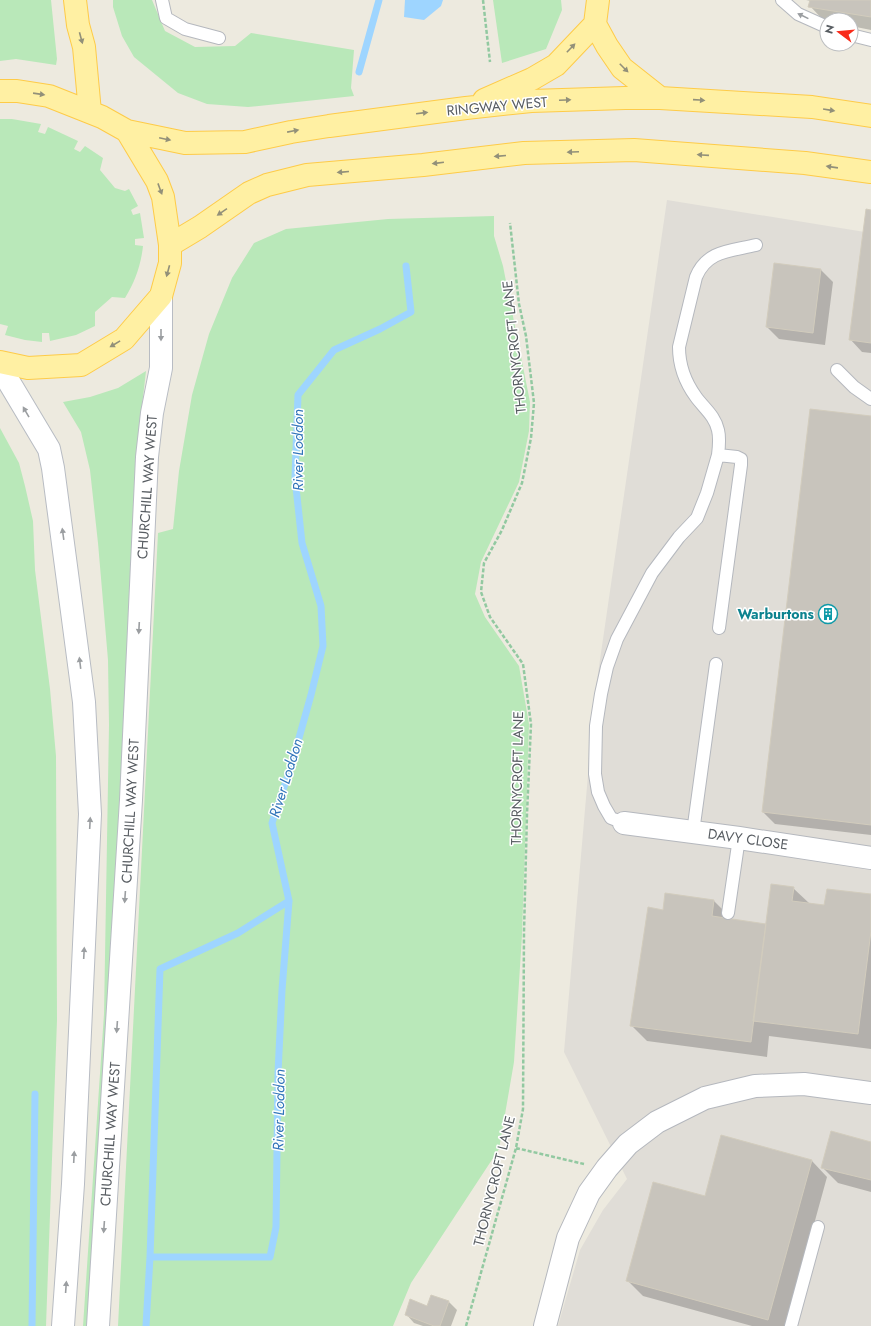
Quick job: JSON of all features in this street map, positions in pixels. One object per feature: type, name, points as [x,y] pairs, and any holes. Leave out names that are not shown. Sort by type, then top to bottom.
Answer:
[{"type":"main road","points":[[75,0],[78,25],[84,47],[90,112]]},
{"type":"main road","points":[[598,0],[595,24],[607,46],[622,68],[660,98]]},
{"type":"main road","points":[[466,108],[532,79],[556,65],[595,24]]},
{"type":"main road","name":"RINGWAY WEST","points":[[0,91],[17,91],[49,96],[90,112],[127,131],[185,143],[245,142],[291,132],[329,126],[531,101],[660,98],[812,107],[871,116]]},
{"type":"main road","points":[[0,362],[28,368],[81,366],[124,339],[161,296],[170,263],[170,245],[163,197],[157,181],[127,131]]},
{"type":"main road","points":[[170,245],[200,227],[249,193],[267,185],[307,175],[422,165],[524,153],[634,150],[805,163],[871,172]]},
{"type":"main road","name":"CHURCHILL WAY WEST","points":[[98,1326],[131,800],[147,457],[152,413],[161,368],[161,296]]},
{"type":"main road","points":[[0,367],[49,449],[54,468],[84,702],[90,814],[73,1184],[63,1326]]},
{"type":"main road","name":"DAVY CLOSE","points":[[624,823],[740,838],[871,858]]},
{"type":"main road","points":[[545,1326],[568,1238],[589,1194],[607,1168],[628,1144],[657,1122],[705,1098],[755,1086],[804,1084],[871,1093]]},
{"type":"lane","points":[[162,0],[166,18],[185,30],[219,38]]},
{"type":"lane","points":[[782,0],[798,14],[819,23]]},
{"type":"lane","points":[[859,37],[871,40]]},
{"type":"lane","points":[[624,823],[611,818],[598,792],[595,774],[596,726],[607,667],[617,639],[652,573],[679,537],[697,518],[707,493],[718,455],[718,430],[714,419],[695,396],[681,368],[679,347],[699,269],[712,256],[756,246]]},
{"type":"lane","points":[[837,370],[871,399]]},
{"type":"lane","points":[[718,455],[737,457],[740,459],[741,465],[719,628]]},
{"type":"lane","points":[[692,832],[716,664]]},
{"type":"lane","points":[[728,913],[740,838]]},
{"type":"lane","points":[[791,1326],[818,1227]]},
{"type":"path","points":[[483,0],[490,62]]},
{"type":"path","name":"THORNYCROFT LANE","points":[[466,1326],[516,1148],[523,1109],[524,932],[531,724],[523,664],[490,617],[481,592],[484,563],[502,530],[522,483],[531,438],[534,403],[526,336],[519,304],[510,223]]},
{"type":"path","points":[[516,1148],[558,1158]]},
{"type":"shaded area","points":[[667,200],[871,233],[871,1326],[558,1326],[580,1250],[603,1210],[627,1179],[564,1052],[595,694]]},
{"type":"green space","points":[[0,0],[51,0],[57,59],[56,65],[16,59],[0,61]]},
{"type":"green space","points":[[113,0],[152,0],[165,31],[195,47],[235,46],[251,33],[354,50],[351,88],[354,96],[248,107],[207,104],[178,93],[134,57],[122,36],[113,7]]},
{"type":"green space","points":[[493,0],[561,0],[562,10],[546,49],[502,63]]},
{"type":"green space","points":[[0,119],[12,119],[41,124],[38,132],[45,134],[48,127],[78,141],[74,149],[80,152],[85,146],[103,158],[100,170],[115,188],[125,191],[129,189],[138,206],[131,210],[133,215],[140,213],[144,238],[135,239],[135,245],[143,246],[139,267],[132,286],[125,298],[112,297],[95,312],[95,326],[76,335],[50,341],[49,333],[42,333],[42,342],[25,340],[5,335],[8,326],[0,324]]},
{"type":"green space","points":[[494,216],[494,236],[503,266],[530,402],[529,431],[519,482],[481,562],[475,594],[485,617],[519,666],[529,724],[522,935],[514,1062],[499,1149],[411,1283],[393,1326],[118,1326],[158,533],[173,529],[179,471],[192,395],[209,334],[232,278],[254,243],[286,229],[388,219]]},
{"type":"green space","points":[[146,371],[138,441],[131,639],[92,1326],[83,1326],[104,1014],[109,725],[108,660],[90,470],[81,432],[63,402],[90,397],[118,388]]},
{"type":"green space","points":[[0,428],[19,463],[33,521],[35,570],[50,689],[56,756],[57,1020],[46,1326],[0,1326]]},
{"type":"water","points":[[405,0],[443,0],[441,6],[424,20],[404,17]]},
{"type":"building","points":[[810,0],[871,0],[871,17],[859,15],[859,12],[840,12],[808,7]]},
{"type":"building","points":[[866,209],[871,210],[871,343],[849,340]]},
{"type":"building","points":[[774,263],[821,269],[813,333],[766,327]]},
{"type":"building","name":"Warburtons","points":[[810,409],[871,416],[871,825],[762,812]]},
{"type":"building","points":[[771,884],[794,887],[792,901],[824,905],[827,889],[871,894],[871,931],[858,1034],[753,1021]]},
{"type":"building","points":[[665,893],[714,900],[712,916],[766,924],[751,1042],[630,1026],[648,907],[663,910]]},
{"type":"building","points":[[831,1131],[871,1142],[871,1180],[821,1168]]},
{"type":"building","points":[[721,1135],[812,1160],[768,1320],[626,1281],[653,1182],[705,1196]]},
{"type":"building","points":[[431,1295],[449,1301],[440,1326],[434,1326],[405,1315],[410,1299],[427,1306]]},
{"type":"waterway","name":"River Loddon","points":[[359,72],[379,0]]},
{"type":"waterway","name":"River Loddon","points":[[150,1257],[270,1257],[276,1227],[278,1073],[282,990],[289,901],[272,823],[292,763],[323,646],[321,606],[302,543],[295,478],[298,395],[334,350],[380,329],[411,312],[406,266]]},
{"type":"waterway","points":[[146,1326],[150,1257],[160,969],[238,933],[289,901]]},
{"type":"waterway","points":[[32,1326],[35,1094]]},
{"type":"place","name":"Warburtons","points":[[828,614]]}]
